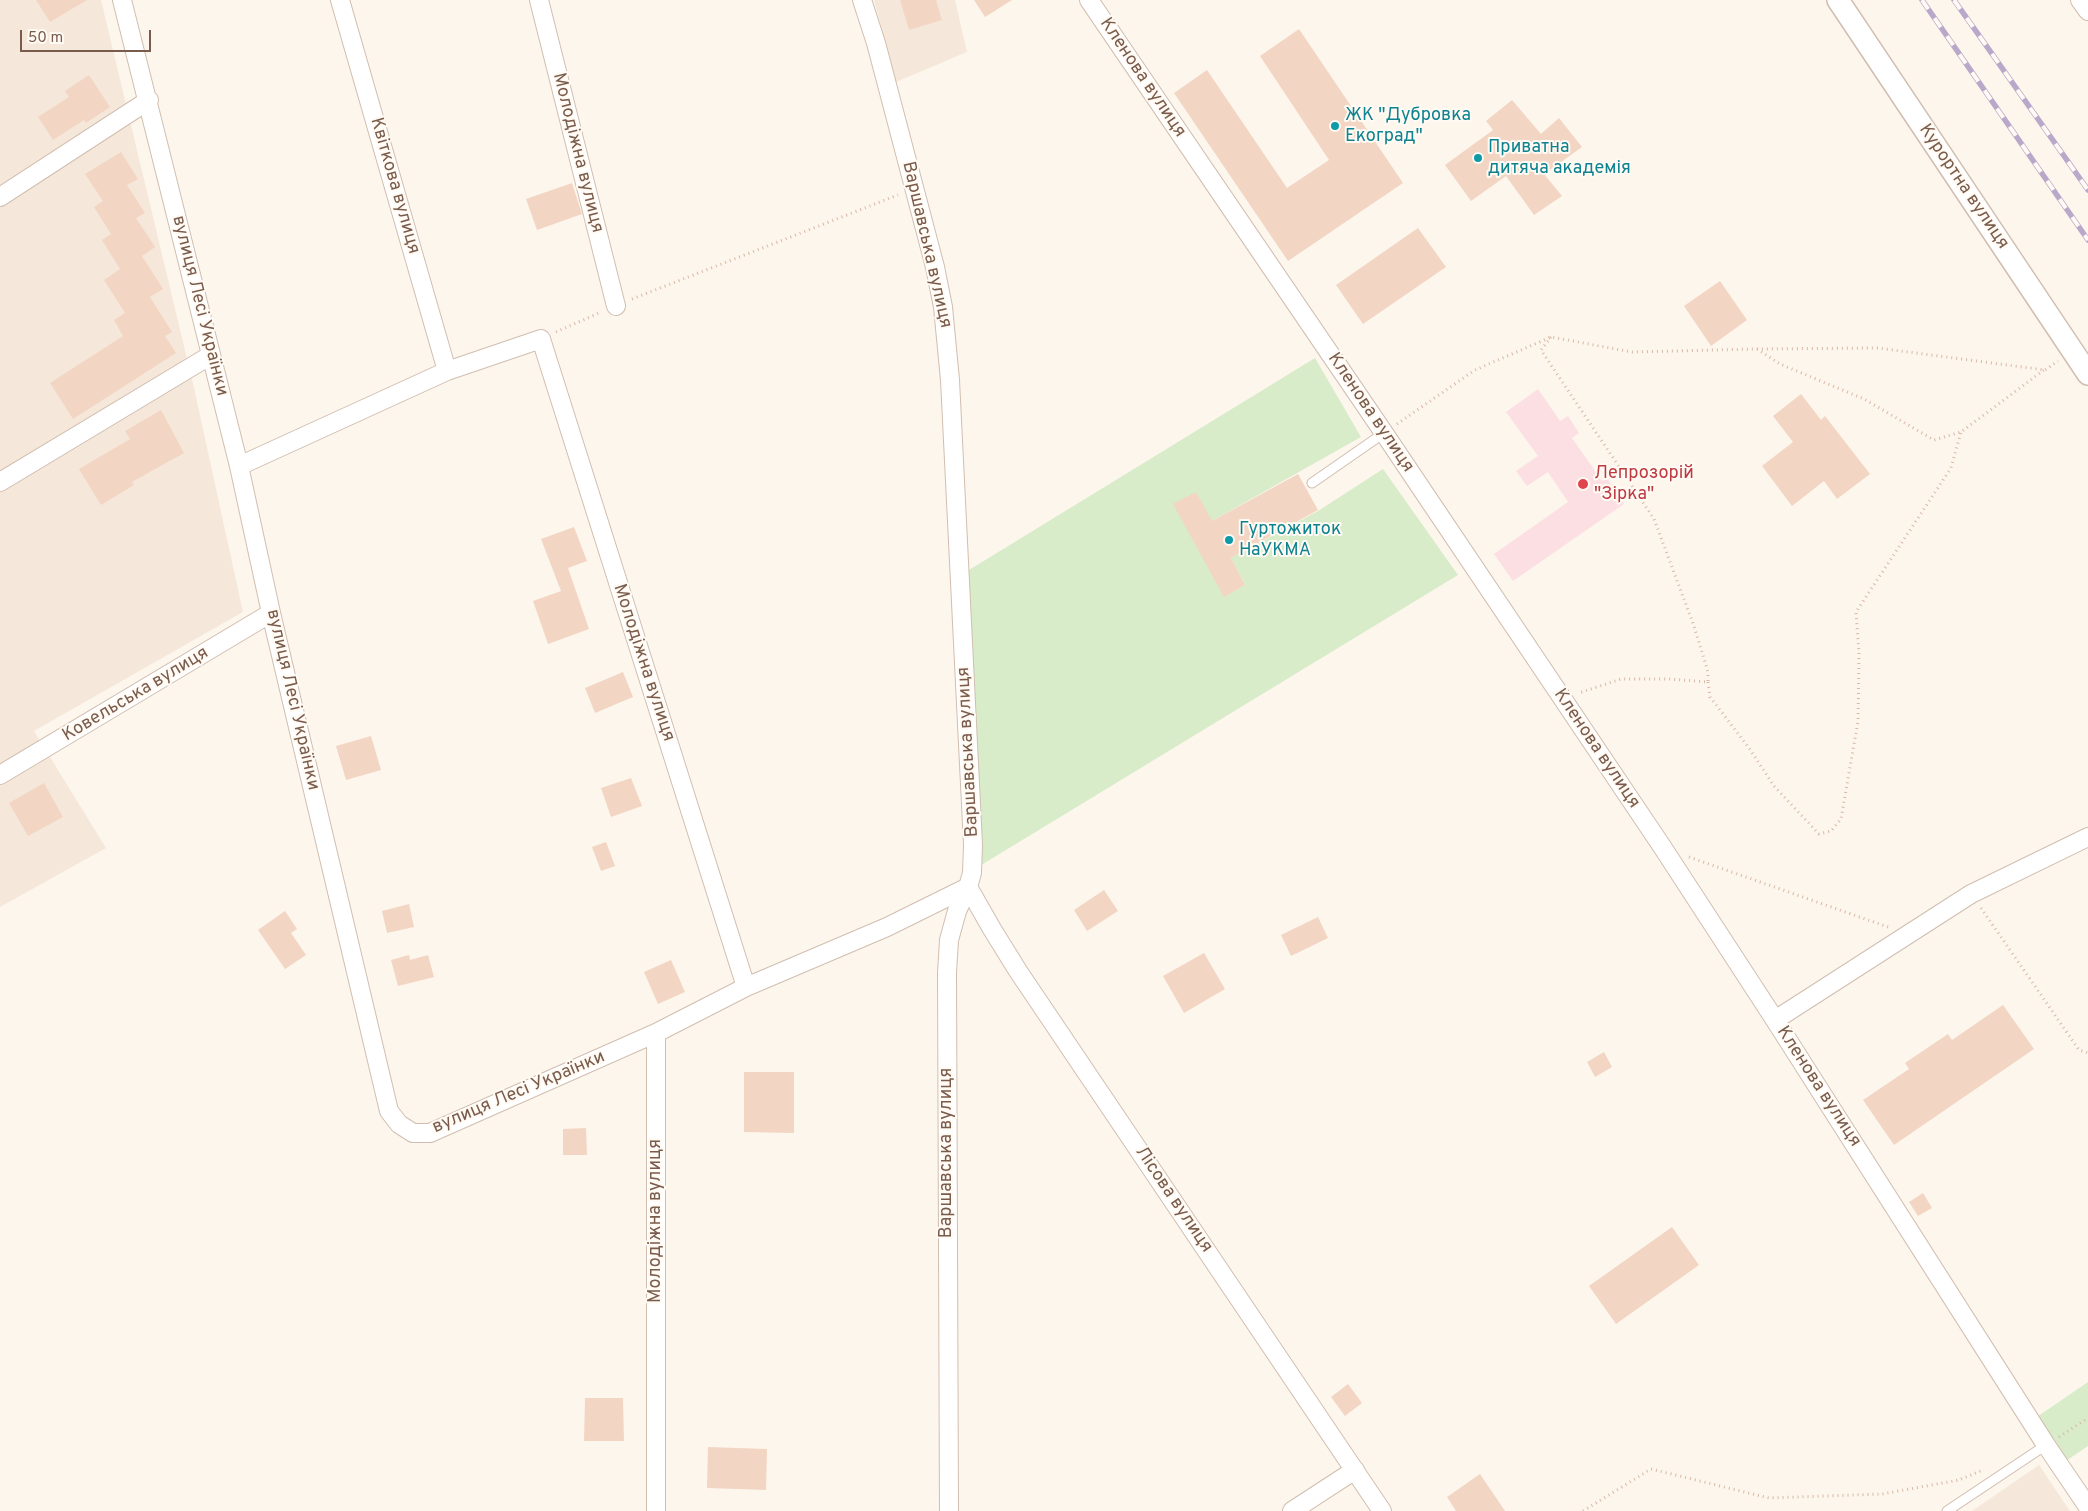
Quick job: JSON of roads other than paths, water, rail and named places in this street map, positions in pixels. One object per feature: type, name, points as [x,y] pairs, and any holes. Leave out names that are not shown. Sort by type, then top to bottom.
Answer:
[{"type":"street","name":"вулиця Лесі Українки","points":[[122,0],[149,100],[239,466],[271,614],[390,1111],[399,1124],[413,1133],[430,1133],[656,1033]]},
{"type":"street","name":"Квіткова вулиця","points":[[340,0],[447,371]]},
{"type":"street","name":"Молодіжна вулиця","points":[[539,0],[616,306]]},
{"type":"street","name":"Варшавська вулиця","points":[[862,0],[876,43],[915,188],[943,308],[950,380],[973,860],[968,886],[952,925],[947,973],[948,1511]]},
{"type":"street","name":"Кленова вулиця","points":[[1089,0],[1663,848],[2046,1445],[2088,1507]]},
{"type":"street","name":"Курортна вулиця","points":[[1838,0],[2088,374]]},
{"type":"street","points":[[2080,0],[2088,11]]},
{"type":"street","points":[[0,197],[149,100]]},
{"type":"street","name":"Молодіжна вулиця","points":[[447,371],[540,339],[746,987]]},
{"type":"street","points":[[0,482],[211,355]]},
{"type":"street","points":[[239,466],[447,371]]},
{"type":"street","name":"Ковельська вулиця","points":[[0,775],[271,614]]},
{"type":"street","points":[[1775,1020],[1971,894],[2088,837]]},
{"type":"street","points":[[656,1033],[746,987],[887,927],[968,886]]},
{"type":"street","name":"Лісова вулиця","points":[[968,886],[1018,971],[1382,1511]]},
{"type":"street","name":"Молодіжна вулиця","points":[[656,1033],[656,1511]]},
{"type":"street","points":[[1292,1511],[1355,1470]]},
{"type":"lane","points":[[1312,483],[1384,434]]},
{"type":"lane","points":[[1947,1511],[2046,1445]]},
{"type":"railway","points":[[1922,0],[2088,240]]},
{"type":"railway","points":[[1954,0],[2088,190]]},
{"type":"place","name":"ЖК \"Дубровка Екоград\"","points":[[1335,126]]},
{"type":"place","name":"Приватна дитяча академiя","points":[[1478,158]]},
{"type":"place","name":"Лепрозорій \"Зірка\"","points":[[1583,484]]},
{"type":"place","name":"Гуртожиток НаУКМА","points":[[1229,540]]}]
